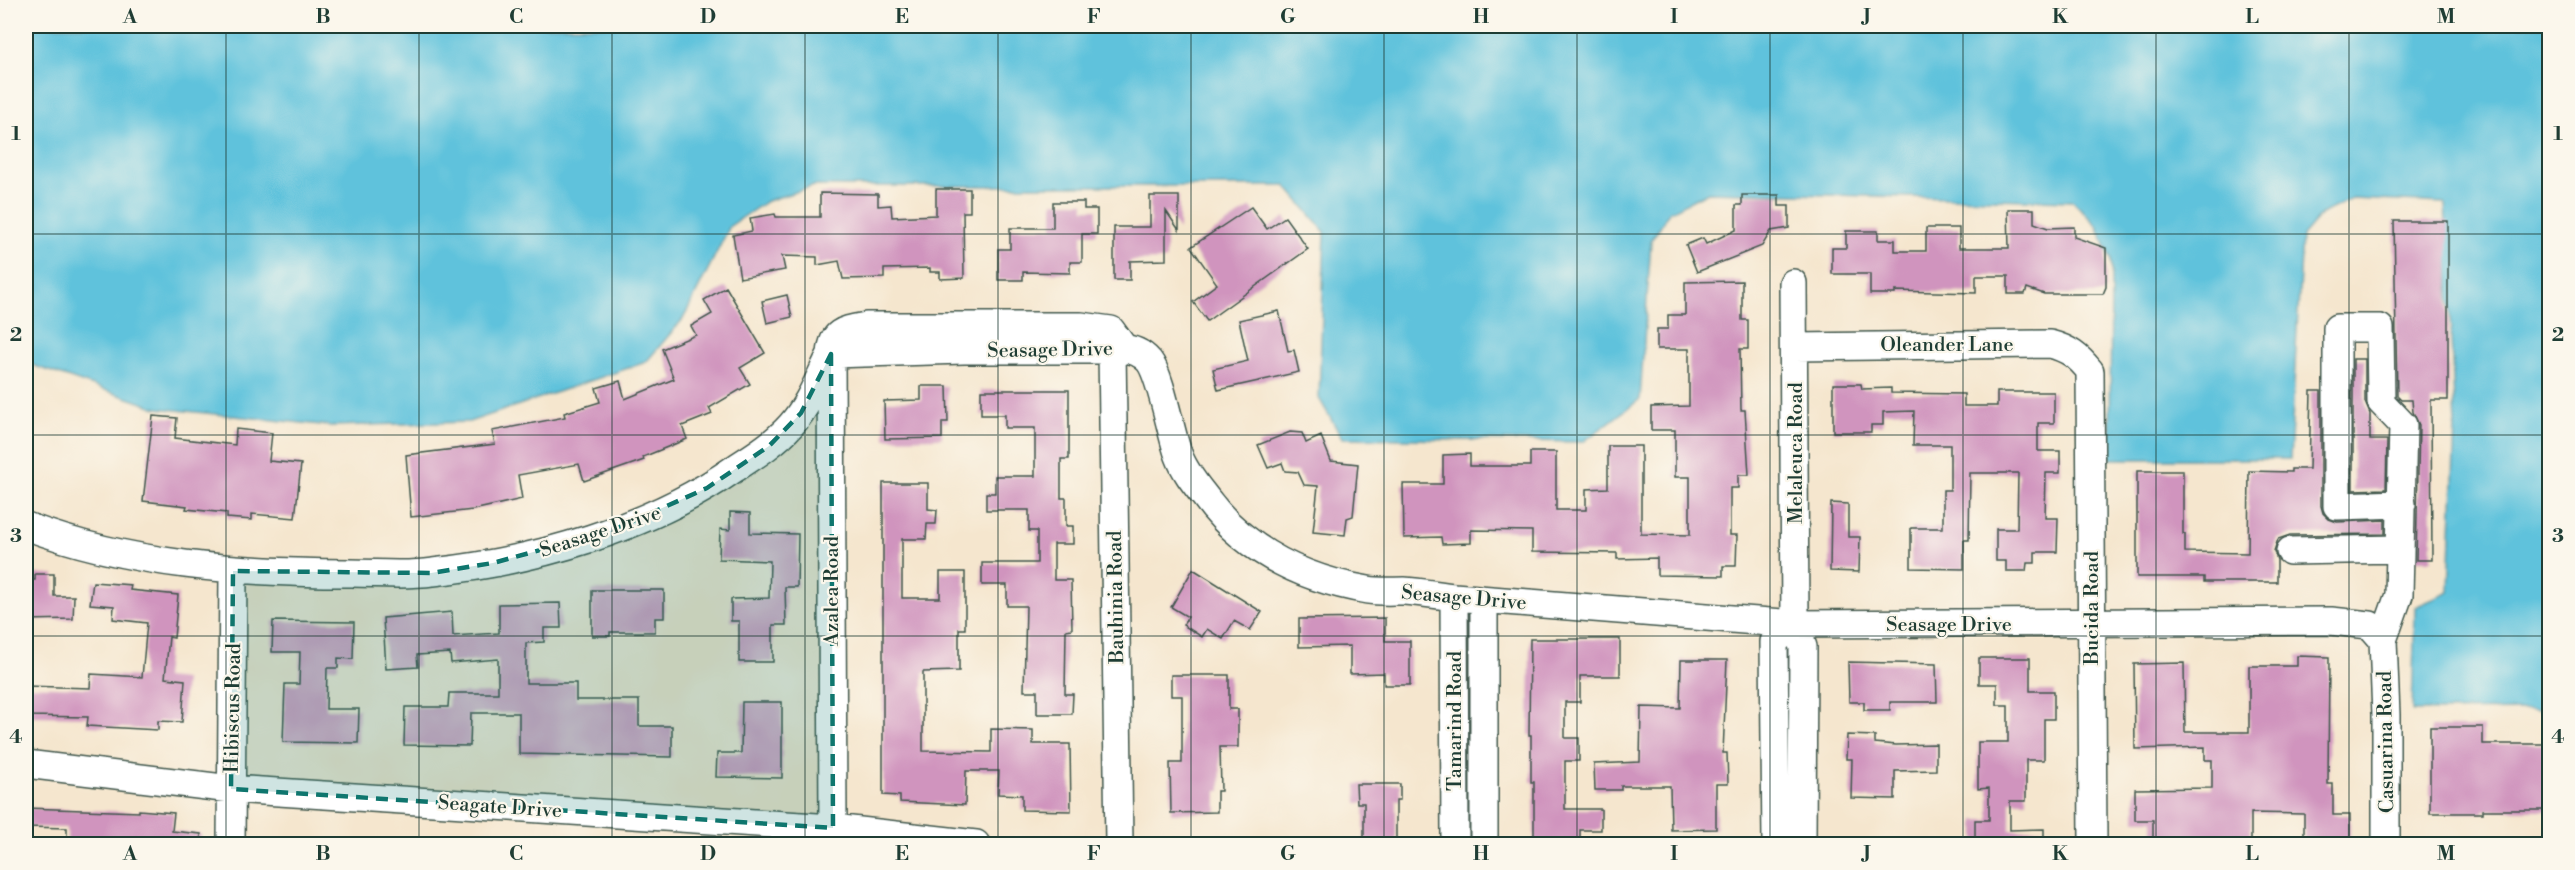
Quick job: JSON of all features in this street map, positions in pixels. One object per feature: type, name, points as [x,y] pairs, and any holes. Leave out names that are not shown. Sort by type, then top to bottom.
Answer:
[{"type":"street","name":"Melaleuca Road","points":[[1793,283],[1795,624],[1803,647],[1802,844]]},
{"type":"street","points":[[2383,640],[2399,595],[2402,504],[2403,425],[2381,402],[2380,328],[2337,328],[2337,506],[2402,504]]},
{"type":"street","name":"Oleander Lane","points":[[1795,346],[2050,344],[2066,348],[2079,357],[2090,371]]},
{"type":"street","name":"Seasage Drive","points":[[26,526],[115,553],[233,571],[299,574],[431,573],[493,563],[614,530],[673,507],[707,488],[769,446],[801,413],[831,354],[1118,349],[1136,351],[1149,362],[1157,378],[1179,457],[1186,473],[1215,510],[1247,540],[1285,566],[1323,580],[1370,591],[1405,591],[1484,600],[1795,624],[2331,621],[2370,624],[2383,640]]},
{"type":"street","name":"Bauhinia Road","points":[[1118,349],[1119,844]]},
{"type":"street","name":"Azalea Road","points":[[831,354],[832,828]]},
{"type":"street","name":"Bucida Road","points":[[2090,371],[2092,844]]},
{"type":"street","points":[[2290,551],[2400,549]]},
{"type":"street","name":"Hibiscus Road","points":[[231,844],[233,571]]},
{"type":"street","name":"Tamarind Road","points":[[1454,597],[1455,844]]},
{"type":"street","name":"Tamarind Road","points":[[1484,600],[1484,844]]},
{"type":"street","points":[[1776,844],[1774,642],[1795,624]]},
{"type":"street","name":"Casuarina Road","points":[[2383,640],[2386,715],[2386,844]]},
{"type":"street","name":"Seagate Drive","points":[[26,764],[231,789],[832,828],[976,844]]},
{"type":"highlighted area","points":[[831,354],[833,828],[231,789],[233,571],[431,573],[493,563],[613,530],[707,488],[769,446],[801,413]]},
{"type":"water","points":[[26,26],[2549,26],[2549,710],[2412,711],[2415,607],[2449,592],[2455,425],[2445,203],[2352,199],[2321,214],[2302,236],[2290,459],[2110,459],[2111,259],[2097,226],[2073,201],[1708,192],[1669,212],[1651,241],[1640,399],[1583,442],[1342,438],[1319,398],[1325,232],[1286,186],[814,186],[767,201],[730,226],[683,319],[646,362],[469,422],[331,426],[157,408],[26,363]]},
{"type":"building","points":[[936,189],[970,189],[970,212],[963,212],[964,278],[940,279],[940,272],[930,272],[930,268],[884,269],[884,278],[843,279],[839,261],[817,265],[817,257],[782,256],[785,270],[740,278],[733,235],[752,231],[750,218],[775,214],[776,217],[820,217],[820,193],[878,194],[878,206],[891,205],[892,217],[936,215]]},
{"type":"building","points":[[1742,195],[1779,195],[1779,206],[1789,206],[1789,228],[1771,231],[1762,246],[1697,272],[1686,245],[1703,238],[1706,244],[1736,230],[1736,205],[1742,205]]},
{"type":"building","points":[[1150,196],[1179,196],[1179,230],[1166,211],[1166,260],[1130,261],[1130,280],[1114,280],[1114,227],[1150,227]]},
{"type":"building","points":[[1053,202],[1084,202],[1084,209],[1097,209],[1097,234],[1082,234],[1082,262],[1070,262],[1070,273],[1023,272],[1023,280],[998,280],[998,249],[1010,249],[1010,228],[1053,228]]},
{"type":"building","points":[[1251,207],[1267,229],[1285,217],[1308,249],[1207,321],[1193,302],[1217,284],[1191,247]]},
{"type":"building","points":[[2008,209],[2034,209],[2034,223],[2048,228],[2074,227],[2074,237],[2106,248],[2106,287],[2103,294],[2044,294],[2027,288],[2025,294],[2008,294],[2008,276],[1976,276],[1976,293],[1895,291],[1895,294],[1870,294],[1870,274],[1832,274],[1832,248],[1846,248],[1846,231],[1878,231],[1878,240],[1895,240],[1895,251],[1926,251],[1926,228],[1959,228],[1959,248],[2009,248]]},
{"type":"building","points":[[2394,221],[2448,221],[2448,400],[2431,400],[2432,560],[2416,560],[2419,425],[2413,412],[2412,400],[2401,400],[2397,396]]},
{"type":"building","points":[[1742,281],[1742,320],[1748,320],[1748,349],[1740,349],[1741,410],[1745,410],[1749,475],[1738,475],[1738,488],[1730,488],[1730,535],[1737,535],[1736,566],[1723,566],[1723,576],[1657,575],[1657,558],[1617,559],[1617,553],[1532,552],[1532,531],[1471,530],[1471,543],[1442,544],[1441,537],[1404,538],[1403,484],[1443,484],[1443,455],[1470,454],[1470,466],[1530,466],[1530,452],[1556,452],[1556,510],[1586,510],[1586,489],[1608,488],[1608,446],[1641,446],[1641,534],[1690,535],[1690,477],[1675,477],[1675,430],[1651,430],[1651,407],[1689,406],[1689,349],[1657,349],[1657,329],[1668,329],[1668,315],[1685,315],[1685,282]]},
{"type":"building","points":[[726,287],[765,353],[740,368],[750,384],[709,408],[712,414],[682,426],[687,439],[643,457],[644,460],[584,481],[579,464],[518,475],[522,499],[473,510],[411,517],[406,455],[495,444],[492,431],[565,417],[564,413],[600,402],[596,388],[620,381],[625,399],[674,379],[662,349],[696,335],[691,326],[712,314],[704,300]]},
{"type":"building","points":[[787,295],[792,317],[767,323],[762,301]]},
{"type":"building","points":[[1279,311],[1288,351],[1294,350],[1299,372],[1218,390],[1213,369],[1248,361],[1239,320]]},
{"type":"building","points":[[2353,359],[2365,359],[2365,402],[2370,414],[2370,440],[2387,440],[2386,489],[2353,490]]},
{"type":"building","points":[[1833,384],[1861,384],[1862,389],[1891,388],[1891,393],[1964,394],[1964,406],[1997,406],[1997,392],[2054,392],[2054,423],[2038,423],[2038,451],[2060,451],[2060,473],[2046,473],[2045,518],[2058,518],[2057,552],[2035,552],[2035,563],[2027,563],[2026,571],[2006,571],[2006,561],[1996,561],[1996,529],[2017,529],[2018,473],[1970,473],[1969,540],[1964,540],[1964,569],[1911,568],[1911,528],[1943,528],[1943,490],[1950,490],[1950,445],[1913,445],[1914,411],[1883,412],[1883,425],[1871,425],[1871,432],[1833,432]]},
{"type":"building","points":[[921,386],[947,386],[948,422],[942,422],[942,438],[885,439],[884,401],[921,400]]},
{"type":"building","points":[[981,390],[1069,390],[1069,459],[1061,459],[1061,498],[1066,498],[1066,526],[1073,526],[1073,544],[1054,544],[1054,580],[1071,580],[1072,629],[1066,630],[1065,694],[1073,694],[1072,714],[1037,714],[1037,691],[1024,691],[1026,606],[1007,606],[1007,585],[982,585],[982,563],[1037,563],[1037,531],[1029,531],[1029,510],[986,510],[986,493],[995,493],[995,476],[1035,476],[1035,428],[1005,428],[1005,415],[981,415]]},
{"type":"building","points":[[2311,391],[2321,391],[2321,506],[2323,513],[2329,519],[2337,522],[2385,520],[2385,534],[2290,535],[2278,539],[2274,551],[2277,560],[2277,582],[2204,582],[2204,577],[2137,577],[2137,471],[2183,471],[2185,552],[2248,553],[2249,471],[2291,472],[2291,469],[2309,469]]},
{"type":"building","points":[[153,416],[177,418],[175,438],[235,445],[236,429],[272,433],[269,461],[301,464],[295,518],[252,514],[252,520],[227,518],[227,513],[186,509],[187,506],[143,501]]},
{"type":"building","points":[[1290,432],[1302,433],[1306,443],[1321,436],[1331,461],[1358,464],[1353,516],[1347,518],[1345,535],[1313,532],[1318,486],[1304,485],[1298,472],[1285,471],[1282,463],[1268,468],[1258,445]]},
{"type":"building","points":[[883,483],[928,483],[928,509],[937,510],[936,524],[927,524],[926,539],[902,539],[902,598],[940,598],[940,572],[965,572],[965,629],[959,629],[959,671],[923,672],[923,751],[991,752],[991,729],[1033,730],[1033,744],[1070,744],[1071,811],[1022,810],[1022,795],[998,794],[999,771],[966,771],[965,805],[900,802],[900,796],[883,795]]},
{"type":"building","points":[[1831,503],[1848,504],[1848,537],[1860,537],[1859,572],[1830,571]]},
{"type":"building","points":[[730,512],[750,513],[750,533],[798,534],[797,587],[785,587],[786,625],[773,625],[773,662],[739,662],[739,621],[731,621],[731,599],[769,598],[770,561],[719,559],[720,529],[730,530]]},
{"type":"building","points":[[1193,569],[1262,612],[1250,630],[1234,621],[1223,639],[1207,629],[1202,637],[1183,625],[1188,617],[1171,607]]},
{"type":"building","points":[[35,574],[54,574],[54,596],[74,596],[73,619],[26,620],[26,580],[35,580]]},
{"type":"building","points":[[93,582],[131,585],[130,590],[178,595],[174,638],[169,637],[165,678],[185,680],[182,722],[158,721],[158,730],[87,726],[88,717],[26,716],[26,686],[90,688],[91,674],[142,677],[147,623],[113,619],[114,606],[90,604]]},
{"type":"building","points":[[592,590],[664,590],[664,618],[655,618],[655,632],[610,632],[610,636],[592,636]]},
{"type":"building","points":[[560,603],[561,628],[544,628],[544,642],[526,643],[526,683],[576,683],[576,700],[639,700],[639,726],[672,726],[672,757],[519,754],[519,713],[471,713],[470,746],[404,745],[405,707],[448,707],[449,693],[498,693],[498,659],[451,663],[450,653],[417,655],[418,667],[386,669],[383,618],[452,612],[453,636],[499,633],[499,604]]},
{"type":"building","points":[[1385,618],[1385,641],[1410,641],[1410,685],[1384,685],[1384,673],[1350,674],[1350,646],[1299,647],[1299,619]]},
{"type":"building","points":[[273,621],[354,622],[353,659],[338,658],[338,668],[327,668],[326,709],[359,709],[358,743],[283,742],[285,684],[299,684],[300,652],[272,652]]},
{"type":"building","points":[[1530,639],[1620,639],[1620,676],[1580,676],[1580,702],[1565,702],[1565,738],[1579,738],[1579,761],[1565,761],[1565,809],[1601,809],[1601,830],[1580,830],[1580,844],[1534,844],[1534,782],[1531,782],[1531,735],[1529,735]]},
{"type":"building","points":[[2297,656],[2329,657],[2328,784],[2333,784],[2333,815],[2350,815],[2350,844],[2304,844],[2304,814],[2251,813],[2251,844],[2153,844],[2153,820],[2135,820],[2135,789],[2212,788],[2212,760],[2205,760],[2205,747],[2135,749],[2134,664],[2184,663],[2185,732],[2249,732],[2249,666],[2297,666]]},
{"type":"building","points":[[1979,658],[2030,658],[2030,691],[2054,691],[2054,719],[2044,719],[2044,760],[2026,760],[2026,801],[2010,801],[2010,830],[2044,829],[2044,844],[1981,844],[1981,841],[1975,841],[1975,820],[1989,820],[1989,788],[1978,789],[1978,742],[2008,742],[2008,705],[1997,705],[1997,684],[1979,684]]},
{"type":"building","points":[[1681,660],[1727,660],[1723,753],[1727,753],[1728,784],[1716,784],[1716,829],[1671,830],[1670,786],[1621,786],[1621,790],[1595,790],[1594,764],[1640,762],[1641,707],[1680,708]]},
{"type":"building","points":[[1848,662],[1936,664],[1937,702],[1890,702],[1890,710],[1864,710],[1864,702],[1849,702]]},
{"type":"building","points":[[1171,675],[1229,675],[1229,709],[1238,709],[1238,747],[1220,747],[1221,791],[1217,791],[1217,812],[1171,813],[1170,763],[1182,763],[1182,696],[1171,696]]},
{"type":"building","points":[[742,702],[782,702],[782,778],[716,777],[717,753],[741,753]]},
{"type":"building","points":[[2430,727],[2483,727],[2483,744],[2550,744],[2550,810],[2430,813]]},
{"type":"building","points":[[1847,735],[1875,736],[1875,743],[1936,744],[1936,770],[1895,771],[1895,799],[1851,798],[1852,759],[1846,759]]},
{"type":"building","points":[[1356,784],[1400,784],[1400,800],[1396,800],[1396,844],[1364,844],[1364,803],[1357,803]]},
{"type":"building","points":[[26,808],[139,812],[139,810],[174,813],[172,831],[201,834],[201,844],[67,844],[67,828],[26,827]]}]
